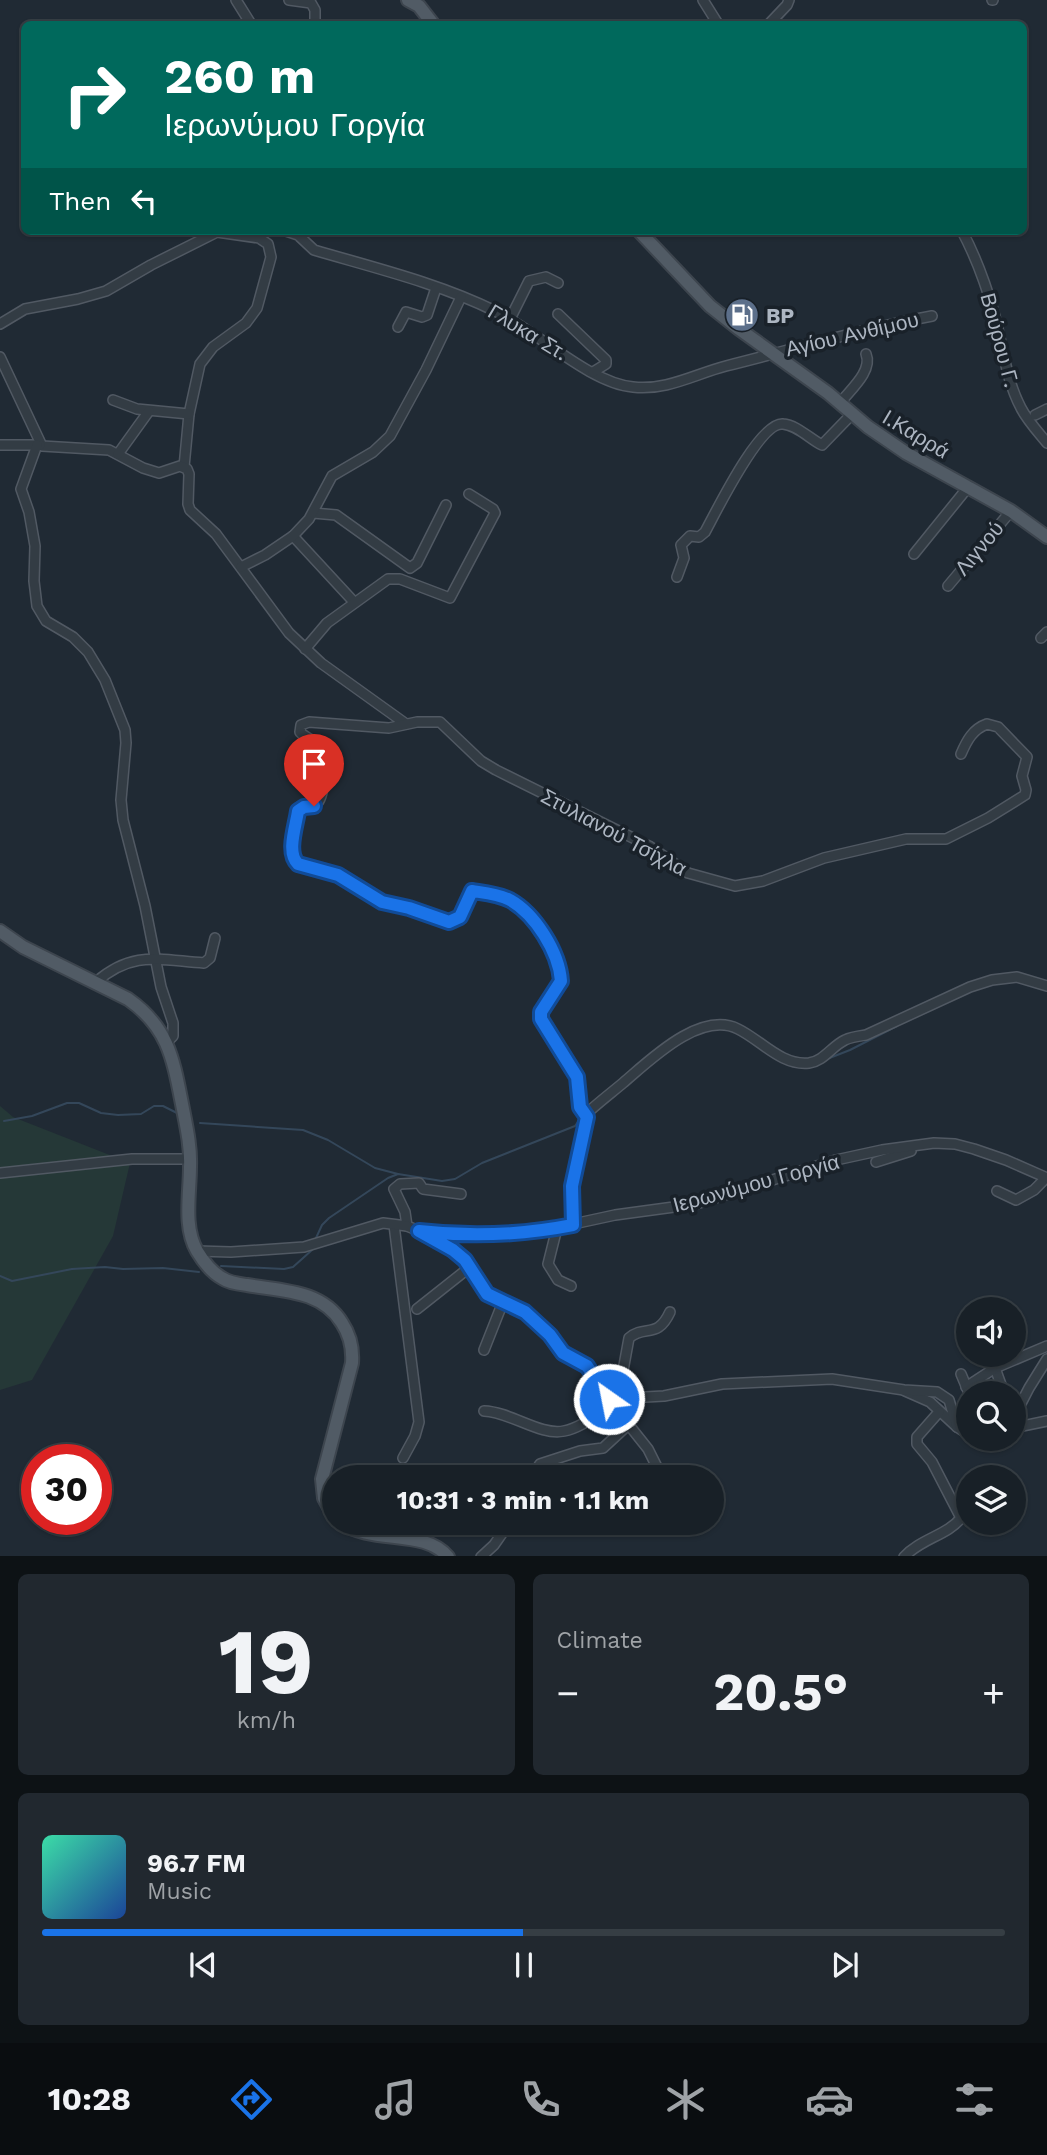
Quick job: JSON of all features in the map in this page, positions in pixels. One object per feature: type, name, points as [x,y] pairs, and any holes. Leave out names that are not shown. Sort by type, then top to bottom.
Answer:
[{"type":"main road","points":[[412,0],[424,10],[431,21]]},
{"type":"main road","name":"Ι.Καρρά","points":[[643,235],[710,306],[852,414],[906,453],[1011,511],[1047,537]]},
{"type":"main road","points":[[0,931],[23,947],[128,999],[142,1009],[158,1027],[167,1042],[177,1076],[190,1159],[189,1227],[197,1251],[212,1271],[226,1280],[316,1298],[331,1309],[346,1330],[352,1350],[352,1363],[326,1465]]},
{"type":"main road","points":[[378,1535],[433,1544],[448,1556]]},
{"type":"street","points":[[236,0],[249,21]]},
{"type":"street","points":[[289,0],[309,2],[315,10],[315,21]]},
{"type":"street","points":[[703,0],[716,21]]},
{"type":"street","points":[[772,21],[789,0]]},
{"type":"street","points":[[0,324],[25,309],[106,291],[212,235]]},
{"type":"street","points":[[260,235],[271,248],[271,257],[257,308],[246,323],[224,337],[204,358],[199,368],[189,414],[184,467],[189,474],[188,504],[190,510],[216,534],[289,633],[305,649],[406,724]]},
{"type":"street","name":"Γλυκα Στ.","points":[[298,235],[314,250],[436,288],[510,319],[593,372],[620,385],[655,388],[773,353]]},
{"type":"street","name":"Βούρου Γ.","points":[[964,235],[977,262],[994,312],[1004,359],[1017,400],[1047,443]]},
{"type":"street","points":[[510,319],[529,281],[546,277],[558,283]]},
{"type":"street","points":[[398,327],[406,312],[422,317],[427,315],[436,288]]},
{"type":"street","points":[[241,567],[293,536],[313,513],[332,476],[373,452],[390,436],[461,297]]},
{"type":"street","points":[[558,314],[606,360],[606,364],[593,372]]},
{"type":"street","name":"Αγίου Ανθίμου","points":[[773,353],[870,327],[932,316]]},
{"type":"street","points":[[840,403],[867,369],[869,361],[866,354]]},
{"type":"street","points":[[0,358],[39,445],[22,487],[35,546],[34,581],[39,610],[46,621],[74,637],[89,652],[105,680],[125,730],[122,820],[157,960],[161,988],[173,1023],[173,1036],[167,1042]]},
{"type":"street","points":[[113,401],[149,411],[189,414]]},
{"type":"street","points":[[1035,415],[1047,409]]},
{"type":"street","points":[[118,454],[149,411]]},
{"type":"street","points":[[677,577],[684,558],[681,545],[690,536],[699,537],[705,532],[735,475],[769,429],[778,424],[787,425],[822,444],[852,414]]},
{"type":"street","points":[[0,445],[110,450],[153,472],[163,473],[184,467]]},
{"type":"street","points":[[914,554],[969,486]]},
{"type":"street","points":[[305,649],[324,626],[385,580],[392,578],[450,598],[495,513],[469,494]]},
{"type":"street","points":[[313,513],[336,515],[410,568],[417,563],[446,505]]},
{"type":"street","name":"Λιγνού","points":[[948,586],[1011,511]]},
{"type":"street","points":[[293,536],[354,602]]},
{"type":"street","name":"Στυλιανού Τσίχλα","points":[[406,724],[432,720],[443,723],[481,761],[496,770],[649,846],[688,873],[735,886],[763,881],[824,858],[906,839],[946,839],[1025,795],[1022,776],[1027,757],[998,727],[987,724],[976,729],[961,754]]},
{"type":"street","points":[[406,724],[389,727],[309,722],[300,725],[300,732],[323,748],[326,758],[321,797],[314,806],[298,811],[291,853],[298,864],[338,875],[382,902],[446,921],[452,922],[460,917],[472,891],[498,895],[524,911],[548,941],[560,975],[559,985],[541,1012],[541,1019],[577,1077],[584,1111],[572,1186],[573,1225]]},
{"type":"street","points":[[96,982],[129,961],[204,963],[209,958],[215,938]]},
{"type":"street","points":[[584,1111],[662,1050],[703,1028],[729,1026],[782,1057],[810,1063],[846,1039],[866,1035],[982,983],[1009,977],[1047,986]]},
{"type":"street","name":"Ιερωνύμου Γοργία","points":[[419,1231],[478,1235],[557,1228],[615,1215],[696,1204],[836,1160],[934,1143],[969,1147],[1047,1178]]},
{"type":"street","points":[[876,1162],[908,1153],[918,1147]]},
{"type":"street","points":[[0,1173],[132,1159],[190,1159]]},
{"type":"street","points":[[997,1191],[1016,1200],[1047,1178]]},
{"type":"street","points":[[407,1226],[405,1212],[394,1189],[400,1184],[419,1183],[424,1189],[461,1194]]},
{"type":"street","points":[[197,1251],[256,1251],[303,1247],[383,1223],[407,1226],[419,1231],[453,1250],[470,1267],[482,1289],[525,1312],[550,1335],[563,1353],[587,1366],[648,1449],[656,1465]]},
{"type":"street","points":[[394,1225],[419,1422],[403,1458]]},
{"type":"street","points":[[557,1228],[548,1264],[558,1280],[571,1286]]},
{"type":"street","points":[[417,1309],[470,1267]]},
{"type":"street","points":[[484,1350],[503,1302]]},
{"type":"street","points":[[613,1401],[629,1338],[656,1330],[662,1326],[670,1312]]},
{"type":"street","points":[[979,1381],[995,1368],[1047,1346]]},
{"type":"street","points":[[1026,1394],[1047,1359]]},
{"type":"street","points":[[995,1368],[1000,1381]]},
{"type":"street","points":[[961,1374],[964,1381]]},
{"type":"street","points":[[484,1411],[508,1414],[543,1429],[559,1432],[569,1430],[613,1401],[664,1396],[723,1384],[823,1379],[904,1390],[933,1390],[949,1400],[956,1422]]},
{"type":"street","points":[[904,1390],[930,1402],[956,1426]]},
{"type":"street","points":[[904,1556],[923,1541],[957,1524],[961,1518],[932,1462],[917,1444],[917,1437],[939,1412]]},
{"type":"street","points":[[1026,1425],[1047,1421]]},
{"type":"street","points":[[539,1465],[587,1449],[603,1448],[628,1425]]},
{"type":"street","points":[[481,1556],[501,1535]]},
{"type":"green space","points":[[0,1106],[13,1117],[130,1163],[113,1236],[32,1380],[0,1390]]},
{"type":"waterway","points":[[827,1059],[897,1026]]},
{"type":"waterway","points":[[4,1121],[32,1116],[67,1103],[79,1103],[101,1113],[118,1115],[141,1114],[154,1106],[163,1106],[177,1113]]},
{"type":"waterway","points":[[316,1238],[329,1218],[388,1178],[398,1174],[442,1181],[455,1179],[482,1163],[575,1126],[582,1116]]},
{"type":"waterway","points":[[200,1123],[303,1130],[328,1140],[375,1168],[398,1174]]},
{"type":"waterway","points":[[221,1266],[284,1269],[293,1267],[312,1250]]},
{"type":"waterway","points":[[0,1276],[12,1281],[72,1269],[105,1267],[199,1272]]},
{"type":"place","name":"BP","points":[[742,315]]},
{"type":"route","points":[[314,806],[298,811],[291,853],[298,864],[338,875],[382,902],[449,922],[460,917],[472,891],[498,895],[524,911],[551,947],[561,981],[541,1012],[541,1019],[577,1077],[580,1107],[587,1117],[572,1186],[573,1225],[541,1231],[478,1235],[419,1231],[465,1260],[487,1294],[525,1312],[550,1335],[563,1353],[587,1366],[609,1399]]}]
